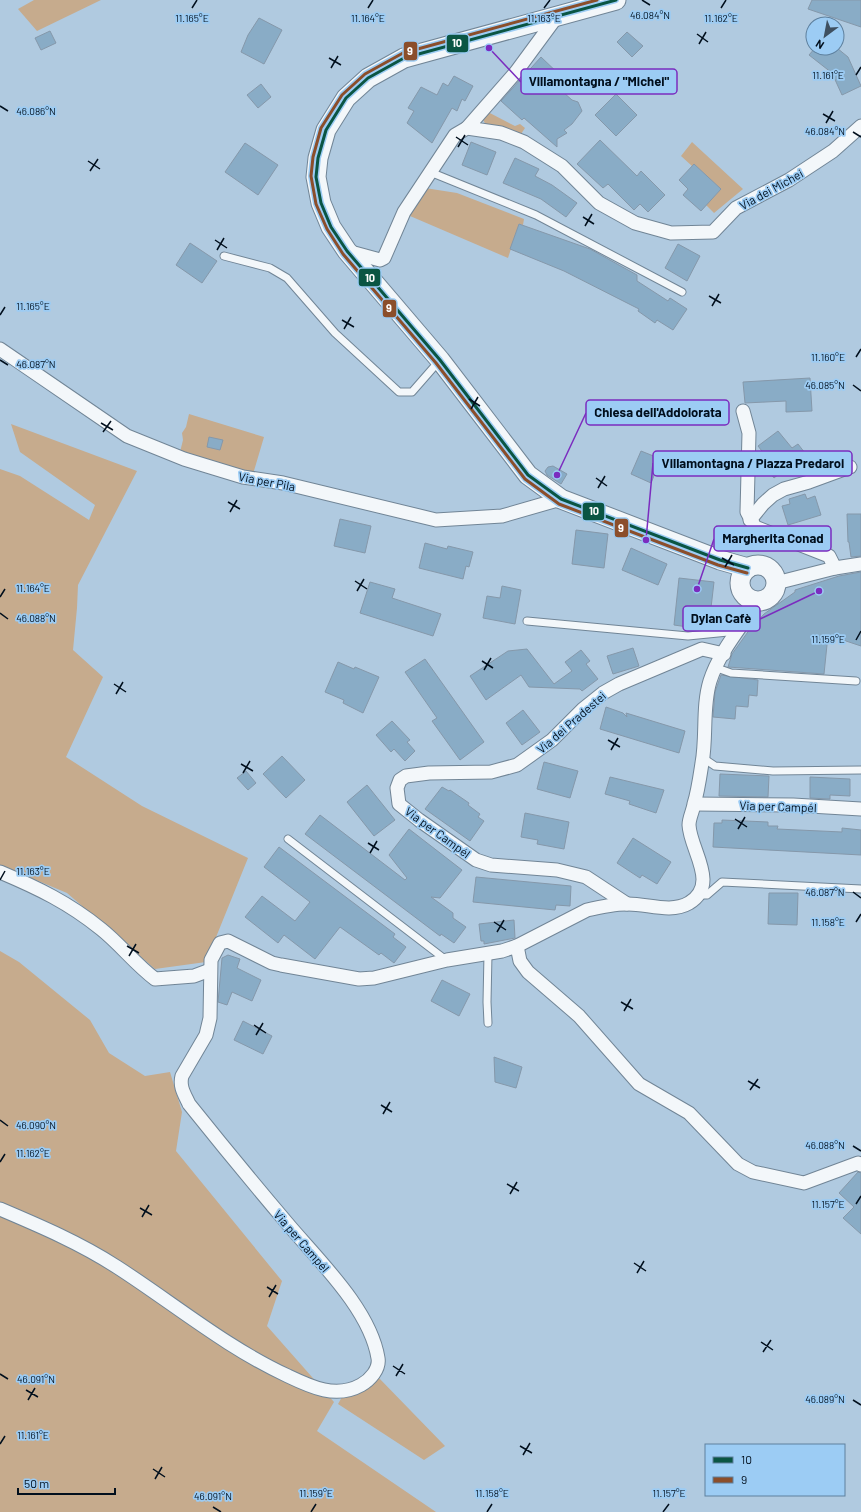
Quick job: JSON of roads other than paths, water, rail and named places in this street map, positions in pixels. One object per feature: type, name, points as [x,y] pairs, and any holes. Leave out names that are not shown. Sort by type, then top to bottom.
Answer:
[{"type":"street","points":[[616,0],[404,58],[368,78],[346,98],[326,130],[318,158],[316,177],[321,203],[330,228],[347,251],[440,360],[528,475],[561,498],[720,560],[748,568],[760,565],[767,567],[772,571],[776,583],[774,592],[767,598],[758,601],[745,595],[741,588],[740,581],[748,568]]},
{"type":"street","points":[[347,251],[380,260],[384,258],[404,212],[455,135],[467,128],[516,72],[558,15]]},
{"type":"street","name":"Via dei Michei","points":[[467,128],[501,133],[524,142],[562,166],[599,203],[635,223],[671,233],[713,232],[736,208],[789,180],[833,151],[861,126]]},
{"type":"street","name":"Via per Pila","points":[[0,349],[127,436],[184,459],[243,477],[283,483],[436,520],[502,516],[561,498]]},
{"type":"street","points":[[743,411],[749,433],[747,512],[750,520],[755,526],[829,556],[835,568]]},
{"type":"street","points":[[750,520],[763,504],[773,495],[784,489],[810,482],[850,467]]},
{"type":"street","points":[[776,583],[835,568],[861,564]]},
{"type":"street","points":[[697,895],[703,882],[703,872],[689,824],[695,804],[703,758],[707,699],[710,681],[724,654],[758,601]]},
{"type":"street","name":"Via dei Pradestei","points":[[397,788],[400,780],[406,776],[429,773],[491,772],[517,765],[552,740],[583,708],[602,693],[619,684],[702,649],[724,654]]},
{"type":"street","name":"Via per Campél","points":[[397,788],[400,804],[419,820],[476,860],[491,865],[557,870],[586,877],[627,904]]},
{"type":"street","name":"Via per Campél","points":[[695,804],[793,805],[861,809]]},
{"type":"street","points":[[0,872],[58,898],[102,930],[142,970],[155,979],[194,976],[210,970]]},
{"type":"street","name":"Via per Campél","points":[[0,1209],[76,1243],[117,1267],[226,1340],[293,1378],[323,1390],[335,1392],[356,1388],[371,1377],[377,1368],[378,1358],[370,1330],[332,1276],[189,1104],[182,1089],[180,1082],[182,1076],[206,1035],[210,1018],[211,960],[220,943],[228,941],[276,964],[359,979],[388,975],[446,960],[502,951],[517,946],[587,910],[627,904],[672,907],[683,906],[697,895]]},
{"type":"street","points":[[517,946],[520,961],[528,972],[579,1016],[639,1084],[689,1113],[738,1164],[753,1172],[804,1183],[858,1163],[861,1166]]},
{"type":"lane","points":[[430,172],[536,215],[682,292]]},
{"type":"lane","points":[[224,256],[270,268],[287,278],[334,333],[399,392],[412,392],[440,360]]},
{"type":"lane","points":[[527,621],[688,636],[739,631]]},
{"type":"lane","points":[[716,668],[731,673],[856,681]]},
{"type":"lane","points":[[703,758],[715,766],[774,771],[861,770]]},
{"type":"lane","points":[[288,839],[446,960]]},
{"type":"lane","name":"Via per Campél","points":[[697,895],[707,895],[722,882],[754,882],[861,889]]},
{"type":"lane","points":[[488,954],[488,1023]]},
{"type":"place","name":"Villamontagna / \"Michei\"","points":[[489,48]]},
{"type":"place","name":"Chiesa dell'Addolorata","points":[[557,475]]},
{"type":"place","name":"Villamontagna / Piazza Predaroi","points":[[646,540]]},
{"type":"place","name":"Margherita Conad","points":[[697,589]]},
{"type":"place","name":"Dylan Cafè","points":[[819,591]]}]
